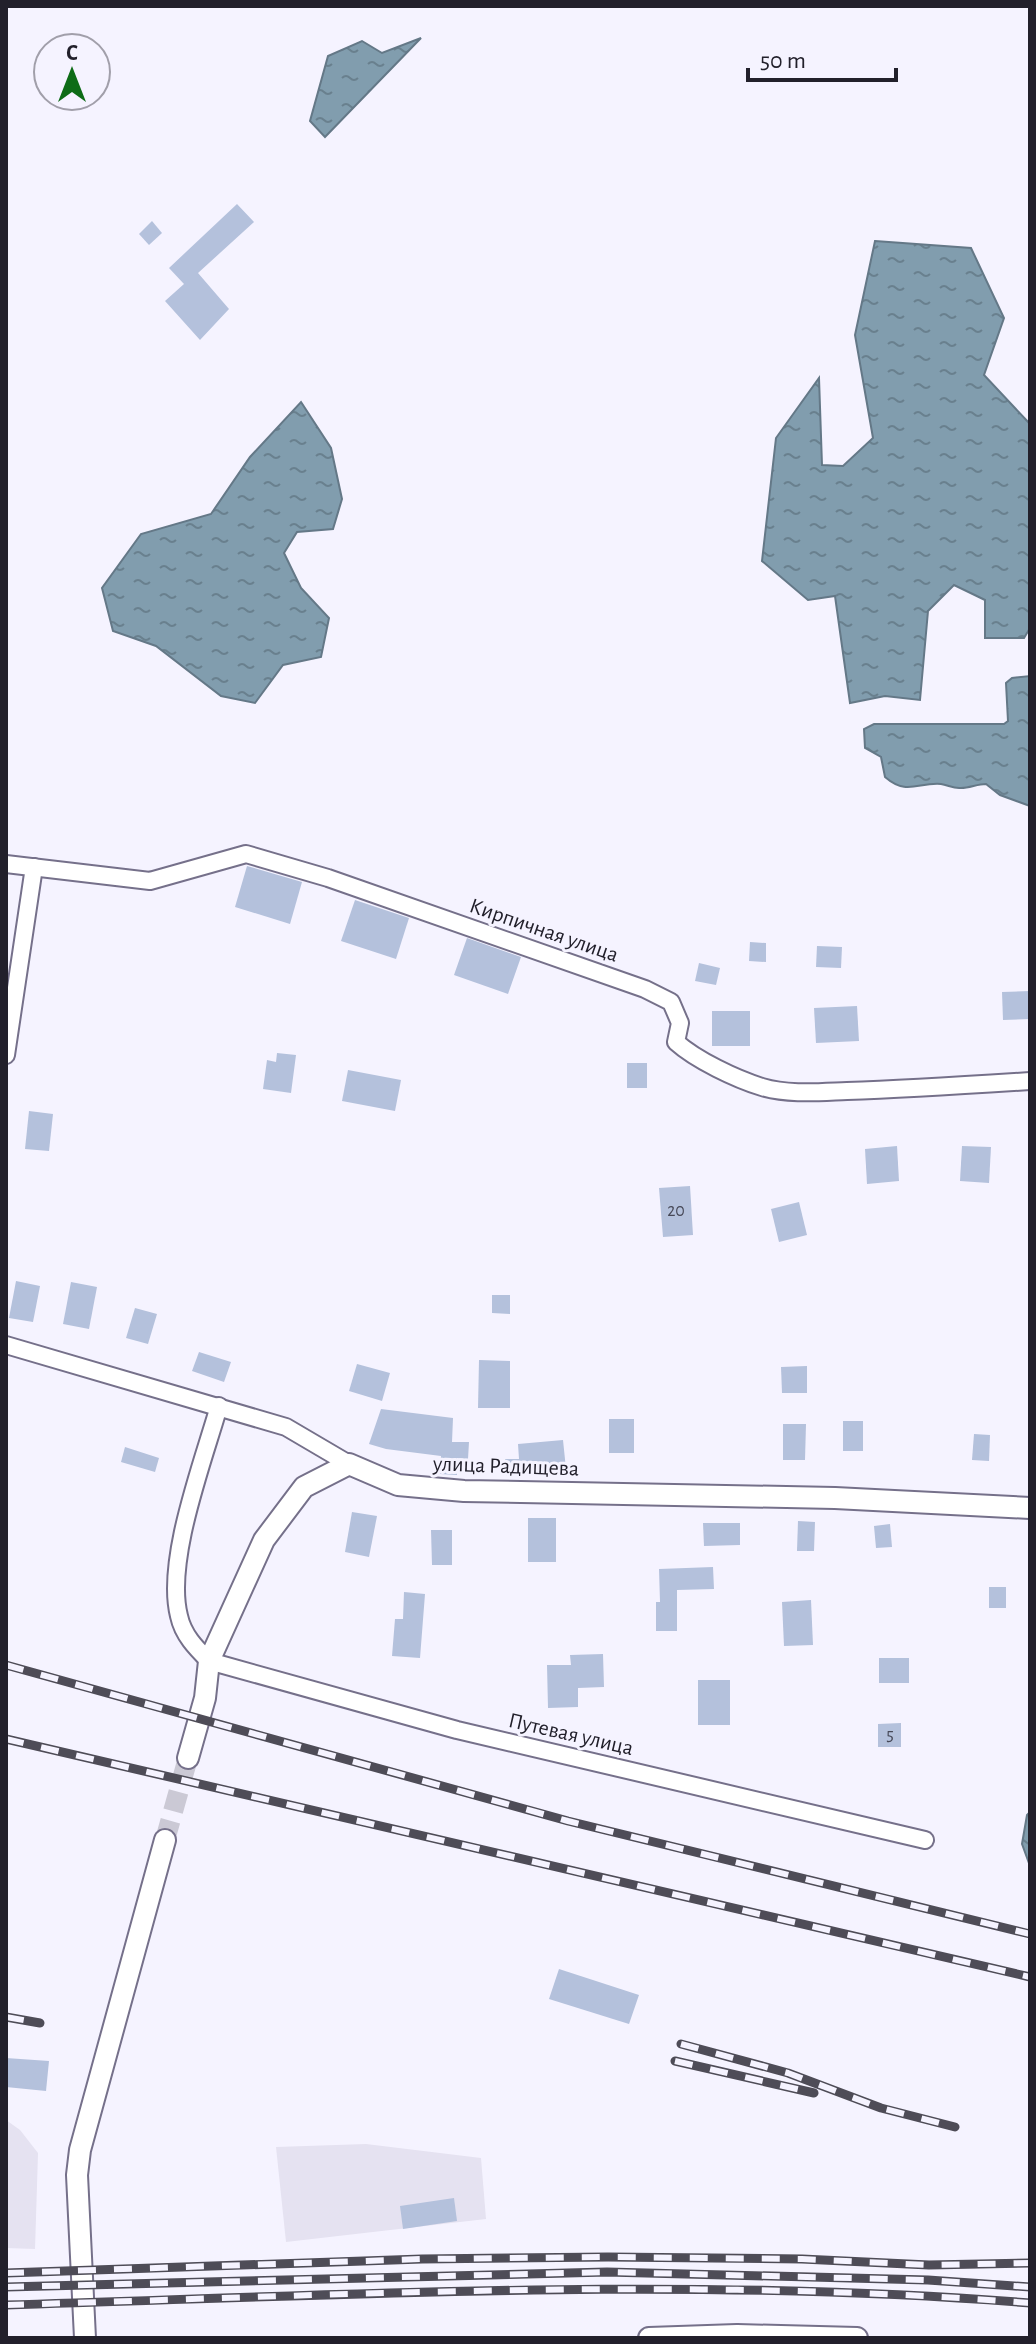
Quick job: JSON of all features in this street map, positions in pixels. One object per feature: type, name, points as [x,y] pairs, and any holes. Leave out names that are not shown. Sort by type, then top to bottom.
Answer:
[{"type":"street","name":"Кирпичная улица","points":[[6,864],[150,881],[246,854],[315,874],[645,989],[671,1002],[680,1023],[676,1042],[683,1048],[702,1060],[763,1087],[803,1092],[1030,1081]]},
{"type":"street","points":[[6,1055],[34,867]]},
{"type":"street","name":"улица Радищева","points":[[6,1345],[286,1427],[349,1464],[398,1485],[464,1491],[835,1498],[1030,1508]]},
{"type":"street","points":[[209,1661],[191,1644],[179,1617],[174,1583],[180,1545],[219,1406]]},
{"type":"street","points":[[188,1758],[205,1698],[209,1661],[264,1540],[282,1512],[304,1487],[349,1464]]},
{"type":"street","name":"Путевая улица","points":[[209,1661],[457,1730],[925,1840]]},
{"type":"street","points":[[85,2338],[77,2175],[80,2150],[165,1840]]},
{"type":"street","points":[[649,2338],[737,2335],[857,2338]]},
{"type":"shaded area","points":[[6,2120],[20,2130],[38,2153],[35,2249],[6,2248]]},
{"type":"shaded area","points":[[366,2144],[481,2158],[486,2219],[286,2242],[276,2147]]},
{"type":"water","points":[[421,38],[325,137],[310,121],[328,56],[362,41],[382,53]]},
{"type":"water","points":[[875,241],[971,248],[1004,318],[984,375],[1030,424],[1030,628],[1024,638],[985,638],[985,600],[954,585],[928,611],[920,700],[885,696],[850,703],[835,596],[808,600],[762,561],[776,438],[819,378],[822,465],[843,466],[873,438],[855,335]]},
{"type":"water","points":[[301,402],[331,448],[342,499],[333,529],[297,532],[284,553],[301,588],[329,618],[321,657],[283,665],[255,703],[221,696],[156,646],[113,631],[102,588],[141,534],[211,514],[250,457]]},
{"type":"water","points":[[1030,676],[1030,806],[1000,795],[986,784],[958,788],[941,784],[900,786],[885,777],[881,757],[865,748],[864,729],[874,724],[1004,724],[1008,721],[1006,683],[1012,678]]},
{"type":"water","points":[[1030,1812],[1030,1866],[1022,1844]]},
{"type":"building","points":[[237,204],[254,222],[198,273],[229,309],[200,340],[165,301],[184,284],[169,268]]},
{"type":"building","points":[[152,221],[162,233],[149,245],[139,234]]},
{"type":"building","points":[[247,866],[302,882],[290,924],[235,907]]},
{"type":"building","points":[[355,900],[409,918],[396,959],[341,941]]},
{"type":"building","points":[[467,938],[521,957],[508,994],[454,975]]},
{"type":"building","points":[[750,942],[766,943],[766,962],[749,961]]},
{"type":"building","points":[[817,946],[842,947],[841,968],[816,967]]},
{"type":"building","points":[[699,963],[720,968],[716,985],[695,981]]},
{"type":"building","points":[[1030,991],[1030,1019],[1003,1020],[1002,992]]},
{"type":"building","points":[[857,1006],[859,1041],[816,1043],[814,1008]]},
{"type":"building","points":[[712,1011],[750,1011],[750,1046],[712,1046]]},
{"type":"building","points":[[277,1053],[296,1055],[291,1093],[263,1089],[267,1060],[276,1062]]},
{"type":"building","points":[[627,1063],[647,1063],[647,1088],[627,1088]]},
{"type":"building","points":[[348,1070],[401,1080],[395,1111],[342,1101]]},
{"type":"building","points":[[29,1111],[53,1114],[49,1151],[25,1149]]},
{"type":"building","points":[[897,1146],[899,1181],[867,1184],[865,1149]]},
{"type":"building","points":[[962,1146],[991,1147],[989,1183],[960,1181]]},
{"type":"building","points":[[690,1186],[693,1235],[663,1237],[659,1188]]},
{"type":"building","points":[[799,1202],[807,1235],[779,1242],[771,1209]]},
{"type":"building","points":[[16,1281],[40,1286],[33,1322],[9,1318]]},
{"type":"building","points":[[71,1282],[97,1287],[89,1329],[63,1324]]},
{"type":"building","points":[[492,1295],[510,1295],[510,1314],[492,1313]]},
{"type":"building","points":[[135,1308],[157,1314],[148,1344],[126,1338]]},
{"type":"building","points":[[199,1352],[231,1362],[224,1382],[192,1371]]},
{"type":"building","points":[[479,1360],[510,1361],[510,1408],[478,1408]]},
{"type":"building","points":[[357,1364],[390,1373],[382,1401],[349,1391]]},
{"type":"building","points":[[807,1366],[807,1393],[782,1393],[781,1367]]},
{"type":"building","points":[[381,1409],[453,1418],[452,1442],[469,1442],[468,1459],[457,1458],[457,1475],[440,1474],[441,1456],[369,1444]]},
{"type":"building","points":[[609,1419],[634,1419],[634,1453],[609,1453]]},
{"type":"building","points":[[843,1421],[863,1421],[863,1451],[843,1451]]},
{"type":"building","points":[[783,1424],[806,1424],[805,1460],[783,1460]]},
{"type":"building","points":[[974,1434],[990,1435],[989,1461],[972,1460]]},
{"type":"building","points":[[563,1440],[566,1469],[506,1476],[505,1459],[519,1459],[518,1444]]},
{"type":"building","points":[[125,1447],[159,1458],[155,1472],[121,1462]]},
{"type":"building","points":[[352,1512],[377,1516],[369,1557],[345,1552]]},
{"type":"building","points":[[528,1518],[556,1518],[556,1562],[528,1562]]},
{"type":"building","points":[[798,1521],[815,1522],[814,1551],[797,1551]]},
{"type":"building","points":[[703,1523],[740,1523],[740,1545],[704,1546]]},
{"type":"building","points":[[890,1524],[892,1547],[876,1548],[874,1526]]},
{"type":"building","points":[[431,1530],[452,1530],[452,1565],[432,1565]]},
{"type":"building","points":[[713,1567],[714,1589],[677,1590],[677,1631],[656,1631],[656,1602],[660,1602],[659,1569]]},
{"type":"building","points":[[989,1587],[1006,1587],[1006,1608],[989,1608]]},
{"type":"building","points":[[404,1592],[425,1594],[420,1658],[392,1656],[395,1619],[403,1619]]},
{"type":"building","points":[[811,1600],[813,1645],[784,1646],[782,1602]]},
{"type":"building","points":[[603,1654],[604,1687],[578,1688],[578,1707],[548,1708],[547,1665],[571,1665],[570,1655]]},
{"type":"building","points":[[879,1658],[909,1658],[909,1683],[879,1683]]},
{"type":"building","points":[[698,1680],[730,1680],[730,1725],[698,1725]]},
{"type":"building","points":[[901,1723],[901,1747],[878,1747],[878,1724]]},
{"type":"building","points":[[559,1969],[639,1995],[629,2024],[549,1999]]},
{"type":"building","points":[[6,2058],[49,2061],[46,2091],[6,2087]]},
{"type":"building","points":[[454,2198],[457,2221],[403,2229],[400,2206]]},
{"type":"tunnel","points":[[165,1840],[188,1758]]},
{"type":"railway","points":[[6,1665],[568,1821],[1030,1934]]},
{"type":"railway","points":[[6,1739],[1030,1977]]},
{"type":"railway","points":[[6,2017],[40,2023]]},
{"type":"railway","points":[[681,2044],[788,2073],[881,2108],[955,2127]]},
{"type":"railway","points":[[675,2061],[814,2093]]},
{"type":"railway","points":[[6,2273],[422,2259],[608,2257],[802,2259],[929,2265],[1030,2263]]},
{"type":"railway","points":[[6,2287],[607,2272],[928,2280],[1030,2287]]},
{"type":"railway","points":[[6,2305],[646,2289],[902,2295],[1030,2303]]}]
